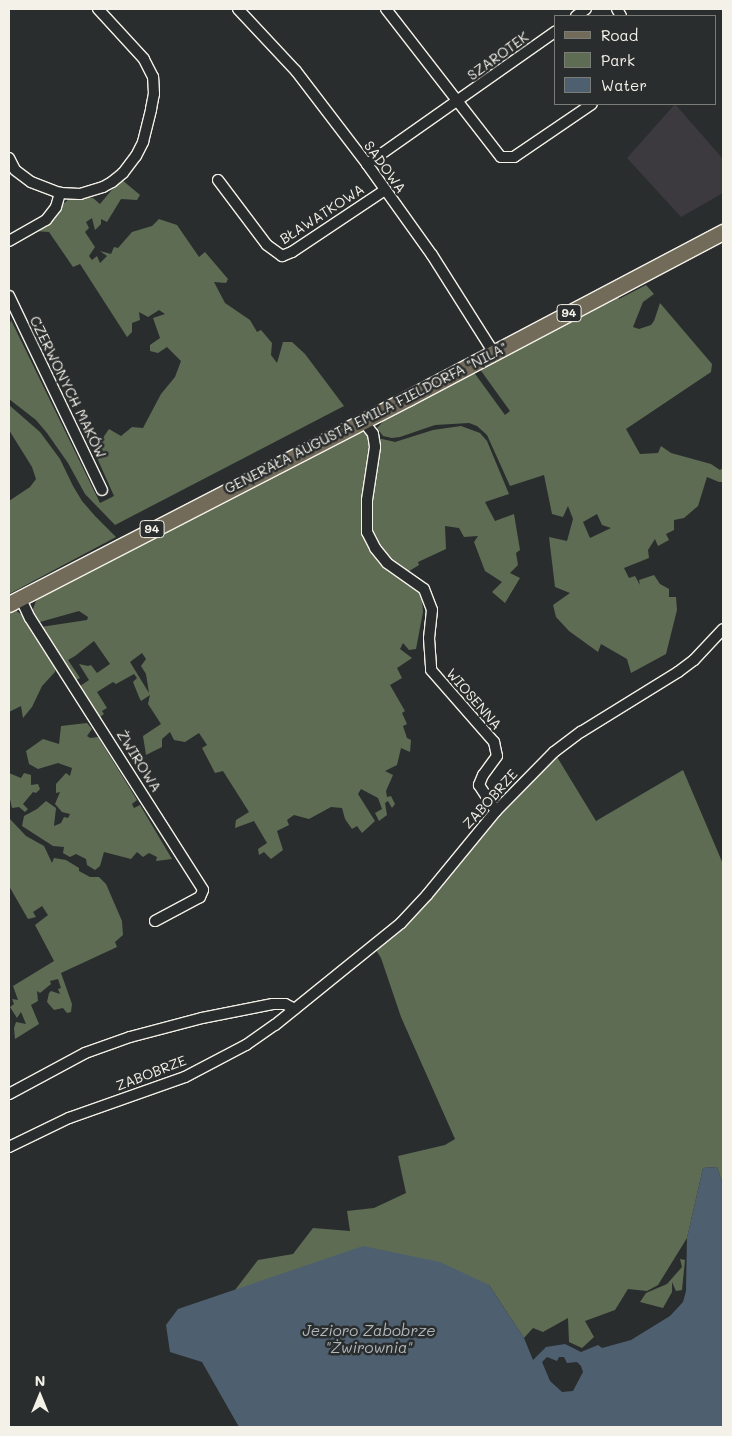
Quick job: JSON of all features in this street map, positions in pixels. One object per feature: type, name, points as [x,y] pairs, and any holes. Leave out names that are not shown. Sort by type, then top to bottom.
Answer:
[{"type":"main road","name":"GENERAŁA AUGUSTA EMILA FIELDORFA \"NILA\"","points":[[15,600],[494,353],[723,232]]},
{"type":"street","points":[[9,158],[23,177],[60,193],[91,192],[103,187],[123,173],[143,142],[154,94],[153,77],[144,59],[98,9]]},
{"type":"street","name":"SADOWA","points":[[238,9],[296,71],[368,164],[444,272],[494,353]]},
{"type":"street","points":[[386,9],[495,151],[505,159],[514,157],[591,105]]},
{"type":"street","name":"SZAROTEK","points":[[368,164],[457,103],[554,32]]},
{"type":"street","name":"BŁAWATKOWA","points":[[218,180],[267,245],[282,256],[292,252],[385,190]]},
{"type":"street","points":[[9,241],[46,220],[56,207],[60,193]]},
{"type":"street","name":"CZERWONYCH MAKÓW","points":[[9,296],[102,490]]},
{"type":"street","name":"WIOSENNA","points":[[363,421],[373,434],[375,447],[368,500],[367,532],[374,548],[387,563],[424,589],[432,610],[428,638],[431,670],[494,742],[498,756],[483,775],[479,785],[496,811]]},
{"type":"street","name":"ŻWIROWA","points":[[15,600],[30,618],[202,890],[200,897],[155,920]]},
{"type":"street","name":"ZABOBRZE","points":[[9,1147],[69,1118],[185,1077],[246,1045],[295,1009],[401,924],[496,811],[558,749],[678,672],[694,660],[723,630]]},
{"type":"street","points":[[9,1094],[85,1053],[130,1037],[202,1018],[273,1004],[285,1004],[295,1009]]},
{"type":"shaded area","points":[[676,105],[723,159],[723,193],[681,217],[627,158]]},
{"type":"green space","points":[[121,179],[140,195],[137,200],[121,199],[107,222],[101,219],[101,224],[95,230],[92,218],[86,222],[89,228],[85,232],[95,247],[89,256],[92,260],[97,256],[100,263],[107,256],[100,251],[111,254],[114,247],[118,248],[132,232],[152,226],[159,219],[177,225],[199,257],[205,252],[228,279],[226,283],[214,282],[225,303],[250,320],[257,332],[261,330],[272,343],[271,355],[277,363],[283,342],[292,342],[305,354],[344,406],[115,525],[85,494],[68,463],[47,433],[36,420],[9,399],[9,328],[11,320],[100,503],[114,496],[94,451],[109,429],[121,436],[132,427],[143,428],[161,394],[175,377],[181,361],[167,347],[158,353],[150,351],[150,345],[160,338],[153,318],[165,314],[159,310],[148,317],[139,312],[140,320],[132,323],[132,332],[127,337],[80,264],[73,267],[49,232],[35,231],[52,220],[63,204],[69,199],[79,197],[93,198],[100,204]]},
{"type":"green space","points":[[646,285],[654,294],[643,302],[633,327],[639,329],[651,325],[660,303],[712,364],[711,372],[626,429],[640,454],[658,453],[661,446],[671,453],[711,464],[720,470],[723,468],[723,482],[707,477],[698,506],[684,518],[674,520],[674,530],[666,534],[669,540],[658,546],[655,539],[648,550],[649,558],[624,568],[629,578],[635,576],[640,585],[639,580],[654,575],[660,584],[669,589],[669,597],[676,597],[677,610],[666,654],[631,673],[627,659],[601,644],[598,652],[569,631],[556,617],[553,605],[570,593],[555,587],[549,537],[567,541],[573,519],[568,506],[563,517],[552,514],[544,475],[510,486],[487,435],[477,426],[469,423],[435,425],[392,438],[383,436],[377,428],[389,415],[473,371],[505,415],[510,411],[479,368],[617,296],[619,299]],"holes":[[[597,514],[602,525],[611,528],[590,538],[583,522]]]},
{"type":"green space","points":[[9,405],[40,432],[60,459],[82,501],[116,537],[9,594],[9,501],[30,487],[36,479],[32,467],[9,430]]},
{"type":"green space","points":[[461,426],[480,433],[487,441],[509,494],[485,502],[495,521],[514,514],[520,550],[516,553],[518,565],[510,573],[520,578],[505,603],[492,592],[502,582],[485,571],[474,542],[478,536],[464,537],[459,528],[445,526],[446,549],[418,562],[419,565],[406,573],[389,560],[372,537],[370,504],[378,438],[395,442],[433,430]]},
{"type":"green space","points":[[363,432],[368,435],[372,443],[362,515],[366,540],[373,554],[418,589],[422,599],[423,612],[416,649],[409,650],[403,643],[400,649],[412,658],[397,668],[402,678],[390,685],[405,711],[402,713],[407,724],[403,726],[407,738],[411,740],[410,752],[401,748],[397,765],[385,771],[393,775],[386,791],[387,797],[391,796],[395,804],[392,808],[388,801],[385,803],[387,815],[379,821],[375,813],[382,809],[378,798],[361,789],[358,794],[375,821],[362,833],[357,826],[352,829],[345,819],[342,808],[331,807],[309,819],[294,815],[287,820],[289,825],[277,831],[283,850],[271,859],[264,852],[259,855],[258,849],[267,843],[254,821],[235,828],[236,820],[249,812],[223,771],[215,773],[202,748],[207,745],[199,733],[185,742],[174,740],[170,732],[162,739],[162,747],[146,755],[143,736],[161,724],[148,704],[150,695],[141,701],[133,682],[137,678],[134,674],[116,684],[113,682],[97,692],[107,708],[102,711],[104,714],[100,717],[80,686],[89,680],[79,664],[91,665],[97,673],[110,664],[94,641],[68,660],[80,678],[76,680],[41,627],[87,620],[88,617],[79,611],[40,622],[33,613],[33,609],[36,601],[44,594],[355,434]],"holes":[[[142,653],[146,659],[141,666],[146,674],[149,693],[130,662]]]},
{"type":"green space","points":[[15,610],[22,615],[56,665],[55,672],[42,686],[32,707],[23,718],[21,706],[9,712],[9,612]]},
{"type":"green space","points":[[87,723],[92,729],[87,736],[90,738],[98,737],[137,800],[132,804],[134,808],[140,805],[172,859],[156,861],[157,857],[149,853],[143,857],[137,852],[131,859],[104,852],[100,866],[95,870],[87,865],[86,859],[76,854],[70,857],[63,853],[64,847],[53,846],[22,826],[24,816],[37,809],[46,801],[56,808],[54,826],[61,823],[64,817],[68,818],[70,814],[62,812],[55,804],[60,792],[56,793],[56,784],[66,773],[70,776],[72,768],[58,763],[38,769],[29,764],[26,751],[43,739],[59,744],[61,726]]},
{"type":"green space","points":[[554,752],[596,821],[683,770],[723,864],[723,1185],[717,1167],[703,1168],[687,1238],[658,1285],[647,1291],[628,1289],[615,1310],[585,1321],[594,1337],[582,1348],[569,1342],[568,1318],[543,1332],[533,1328],[524,1338],[489,1285],[235,1290],[258,1260],[293,1254],[313,1228],[350,1231],[347,1211],[374,1208],[406,1193],[398,1156],[445,1145],[455,1139],[401,1017],[381,958],[374,947]]},
{"type":"green space","points":[[9,773],[21,778],[24,773],[31,775],[31,785],[38,784],[40,789],[36,793],[33,792],[23,804],[28,809],[25,812],[19,807],[12,808],[9,795]]},
{"type":"green space","points":[[9,818],[26,836],[44,846],[52,863],[54,858],[66,860],[79,868],[79,871],[90,877],[99,877],[106,884],[122,921],[123,935],[115,942],[117,947],[61,973],[72,1004],[71,1012],[67,1013],[63,1008],[54,1010],[47,1002],[51,991],[60,994],[58,989],[61,988],[58,979],[50,981],[51,984],[40,993],[37,991],[38,1001],[31,1005],[39,1024],[15,1039],[14,1028],[16,1022],[26,1024],[21,1012],[17,1018],[10,1007],[14,1004],[12,999],[18,1000],[13,986],[54,961],[35,925],[48,915],[42,906],[33,912],[36,917],[28,919],[9,886]]},
{"type":"green space","points":[[680,1259],[685,1260],[682,1290],[676,1291],[672,1282],[672,1292],[663,1308],[640,1302],[646,1293],[667,1284],[682,1267]]},
{"type":"water","name":"Jezioro Zabobrze \"Żwirownia\"","points":[[717,1167],[723,1185],[723,1427],[239,1427],[202,1362],[170,1352],[166,1325],[178,1309],[363,1246],[440,1262],[489,1285],[524,1338],[533,1360],[546,1347],[565,1344],[581,1352],[598,1345],[602,1348],[631,1340],[670,1316],[683,1302],[686,1291],[687,1238],[703,1168]],"holes":[[[547,1357],[557,1361],[559,1357],[564,1357],[567,1363],[577,1362],[581,1366],[583,1372],[573,1391],[562,1392],[550,1381],[542,1362]]]}]
